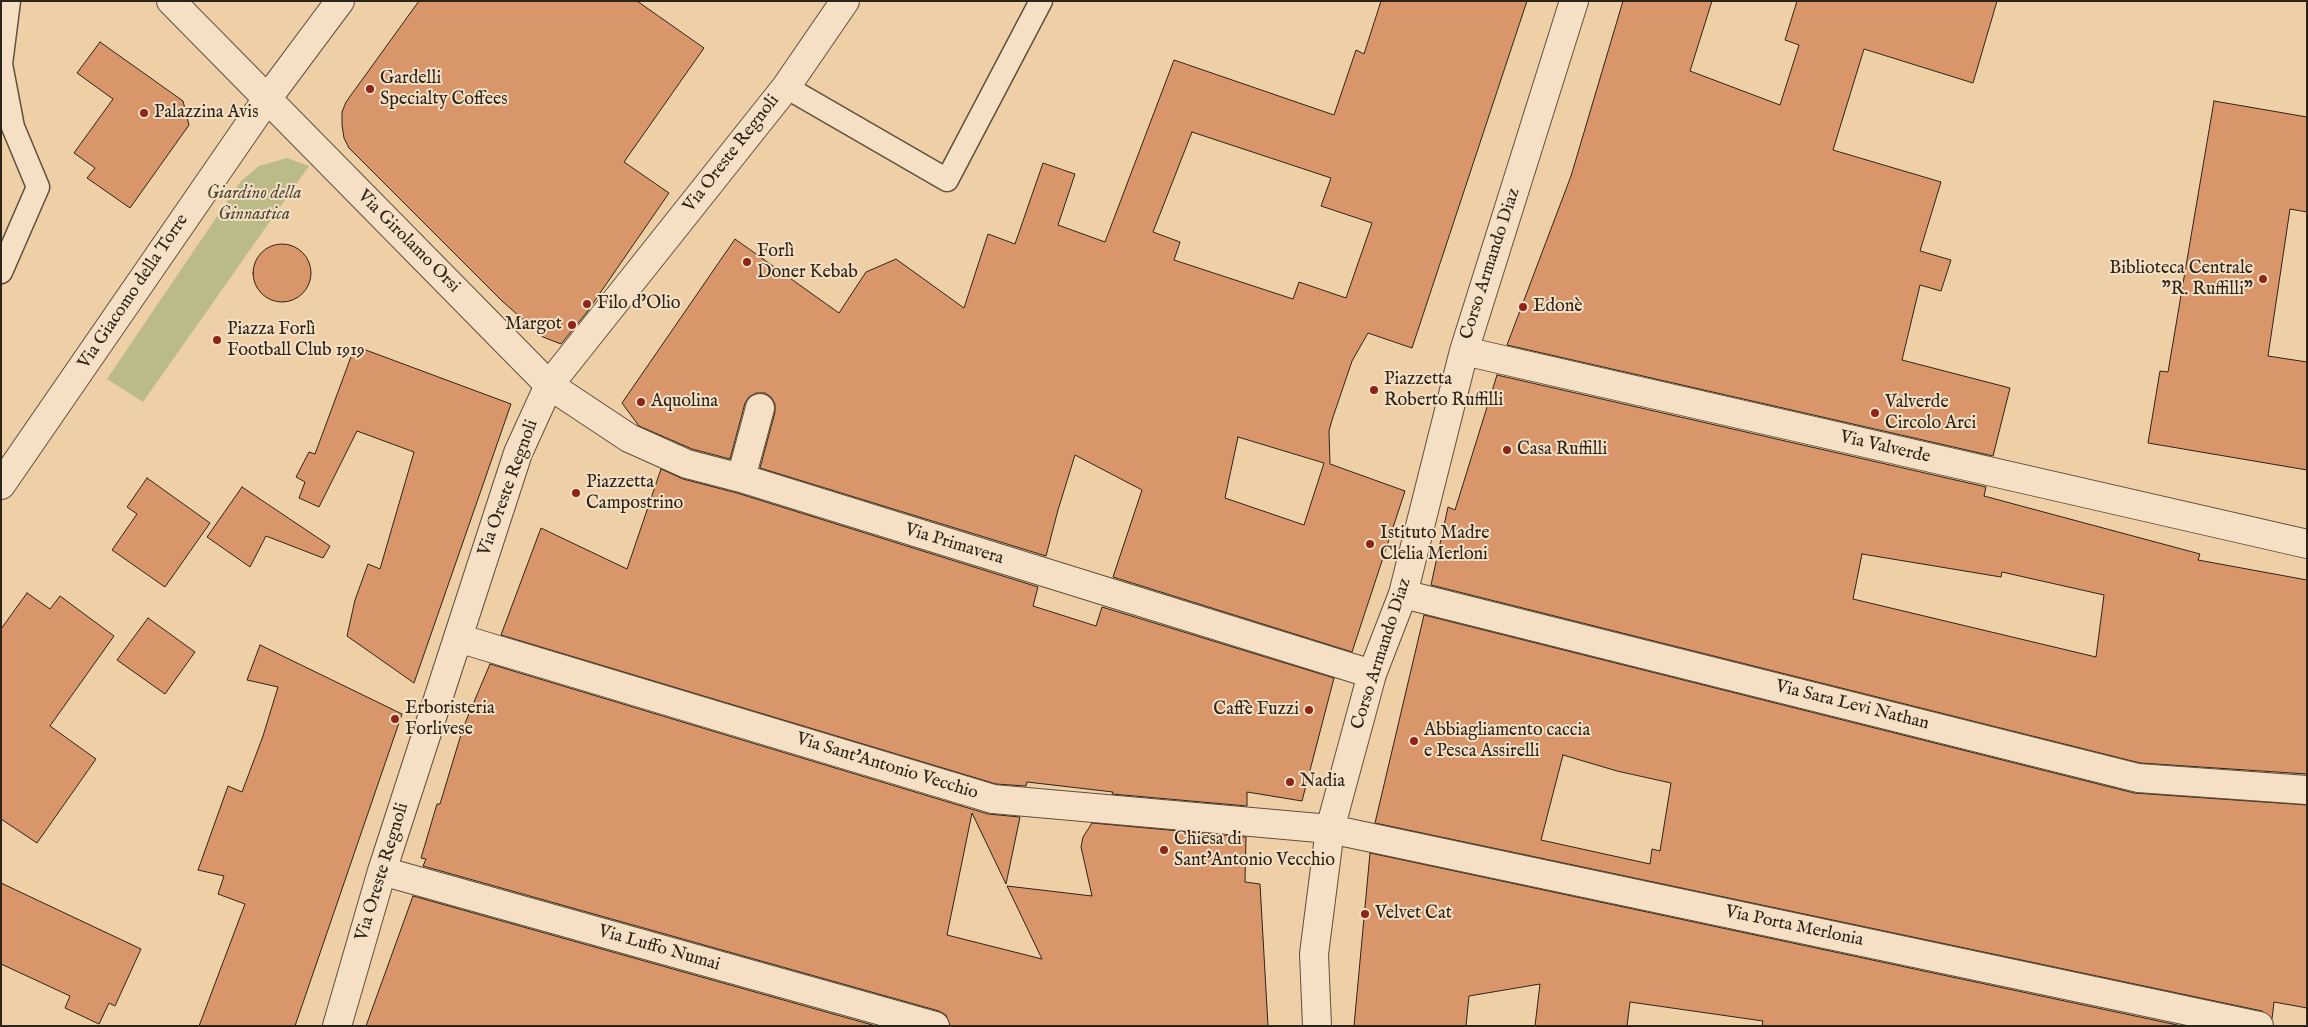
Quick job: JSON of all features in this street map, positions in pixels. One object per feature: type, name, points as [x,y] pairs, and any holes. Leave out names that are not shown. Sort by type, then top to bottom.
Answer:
[{"type":"street","name":"Via Girolamo Orsi","points":[[171,1],[549,385]]},
{"type":"street","name":"Via Giacomo della Torre","points":[[1,485],[267,99],[340,1]]},
{"type":"street","name":"Via Oreste Regnoli","points":[[337,1026],[382,871],[518,453],[549,385],[786,87],[845,1]]},
{"type":"street","name":"Corso Armando Diaz","points":[[1317,1026],[1314,954],[1330,829],[1372,674],[1403,594],[1464,351],[1574,1]]},
{"type":"street","name":"Via Valverde","points":[[1464,351],[2307,544]]},
{"type":"street","name":"Via Primavera","points":[[549,385],[629,438],[687,464],[740,478],[1372,674]]},
{"type":"street","points":[[740,478],[760,408]]},
{"type":"street","name":"Via Sara Levi Nathan","points":[[1403,594],[2138,778],[2307,790]]},
{"type":"street","name":"Via Sant'Antonio Vecchio","points":[[458,638],[993,799],[1330,829]]},
{"type":"street","name":"Via Porta Merlonia","points":[[1330,829],[2259,1026]]},
{"type":"street","name":"Via Luffo Numai","points":[[382,871],[935,1026]]},
{"type":"lane","points":[[1,272],[38,187],[14,127],[1,64],[9,1]]},
{"type":"lane","points":[[786,87],[947,180],[1041,1]]},
{"type":"green space","name":"Giardino della Ginnastica","points":[[287,158],[309,166],[143,402],[107,379],[241,181],[259,166]]},
{"type":"building","points":[[419,1],[637,1],[704,48],[624,162],[669,193],[587,312],[561,344],[543,337],[502,301],[349,148],[344,138],[342,112],[346,102]]},
{"type":"building","points":[[1381,1],[1527,1],[1412,348],[1368,333],[1352,361],[1329,431],[1330,464],[1405,491],[1352,652],[1113,577],[1142,490],[1075,455],[1046,556],[760,468],[775,412],[775,404],[771,397],[765,393],[756,393],[749,397],[745,403],[730,459],[692,449],[639,426],[622,403],[735,239],[839,313],[866,272],[896,259],[964,308],[988,234],[1015,244],[1043,163],[1075,174],[1058,225],[1105,242],[1174,60],[1334,115],[1356,50],[1364,54]],"holes":[[[1192,132],[1331,178],[1321,206],[1372,223],[1346,298],[1299,282],[1293,299],[1174,260],[1180,242],[1153,232]],[[1238,437],[1324,463],[1304,525],[1225,498]]]},
{"type":"building","points":[[1623,1],[1712,1],[1690,71],[1780,105],[1799,45],[1785,40],[1797,1],[1997,1],[1973,83],[1864,49],[1833,150],[1941,182],[1920,251],[1951,260],[1941,291],[1920,285],[1902,360],[2010,388],[1993,456],[1507,345],[1571,176]]},
{"type":"building","name":"Palazzina Avis","points":[[100,42],[183,101],[189,125],[130,208],[87,178],[95,168],[74,153],[113,99],[77,73]]},
{"type":"building","points":[[2214,101],[2307,117],[2307,212],[2290,209],[2268,356],[2307,362],[2307,470],[2148,443],[2160,371],[2168,372]]},
{"type":"building","points":[[282,244],[293,246],[306,257],[311,273],[309,284],[298,297],[282,302],[271,300],[258,289],[253,273],[255,262],[266,249]]},
{"type":"building","points":[[355,346],[511,404],[414,683],[347,636],[355,600],[368,564],[380,569],[414,452],[357,431],[319,507],[299,498],[305,482],[296,477],[309,452],[315,454]]},
{"type":"building","points":[[1497,375],[1986,487],[1984,496],[2200,554],[2198,560],[2307,580],[2307,774],[2140,763],[1431,585],[1448,507],[1455,510]],"holes":[[[1862,554],[2001,577],[2002,572],[2104,595],[2096,657],[1853,599]]]},
{"type":"building","points":[[661,469],[683,479],[737,493],[1038,587],[1033,606],[1096,626],[1102,607],[1334,678],[1302,801],[1247,792],[1247,806],[1112,794],[1113,792],[1027,782],[1026,786],[996,784],[501,635],[541,528],[627,569]]},
{"type":"building","points":[[147,478],[210,523],[165,587],[112,550],[137,514],[127,507]]},
{"type":"building","points":[[242,487],[330,546],[323,558],[266,536],[250,567],[207,537]]},
{"type":"building","points":[[27,593],[50,609],[60,596],[114,636],[50,726],[96,759],[37,843],[1,819],[1,629]]},
{"type":"building","points":[[1424,615],[2134,793],[2307,805],[2307,1008],[2274,1002],[2272,1019],[2262,1011],[1375,823]],"holes":[[[1563,755],[1617,771],[1671,783],[1660,851],[1652,849],[1650,864],[1541,840]]]},
{"type":"building","points":[[148,618],[195,652],[165,694],[117,660]]},
{"type":"building","points":[[260,645],[402,714],[295,1026],[199,1026],[245,904],[218,894],[224,876],[198,870],[228,786],[242,792],[263,736],[278,687],[247,680]]},
{"type":"building","points":[[490,664],[988,814],[1020,817],[1006,884],[972,813],[947,935],[1042,959],[1007,886],[1092,896],[1081,847],[1083,837],[1092,823],[1246,837],[1245,882],[1260,884],[1268,1026],[950,1026],[946,1015],[939,1011],[423,866],[426,859],[421,858],[437,804],[440,804],[463,728]]},
{"type":"building","points":[[1370,853],[2182,1026],[1762,1026],[1763,1021],[1630,1002],[1627,1026],[1535,1026],[1540,984],[1469,996],[1466,1026],[1354,1026]]},
{"type":"building","points":[[1,883],[141,949],[115,1006],[109,1003],[99,1024],[65,1008],[70,996],[1,964]]},
{"type":"building","points":[[413,896],[876,1026],[366,1026]]},
{"type":"place","name":"Gardelli Specialty Coffees","points":[[370,89]]},
{"type":"place","name":"Palazzina Avis","points":[[144,113]]},
{"type":"place","name":"Forlì Doner Kebab","points":[[747,262]]},
{"type":"place","name":"Biblioteca Centrale \"R. Ruffilli\"","points":[[2263,279]]},
{"type":"place","name":"Filo d'Olio","points":[[587,304]]},
{"type":"place","name":"Edonè","points":[[1523,307]]},
{"type":"place","name":"Margot","points":[[572,325]]},
{"type":"place","name":"Piazza Forlì Football Club 1919","points":[[217,340]]},
{"type":"place","name":"Piazzetta Roberto Ruffilli","points":[[1374,390]]},
{"type":"place","name":"Aquolina","points":[[641,402]]},
{"type":"place","name":"Valverde Circolo Arci","points":[[1875,413]]},
{"type":"place","name":"Casa Ruffilli","points":[[1507,450]]},
{"type":"place","name":"Piazzetta Campostrino","points":[[576,493]]},
{"type":"place","name":"Istituto Madre Clelia Merloni","points":[[1370,544]]},
{"type":"place","name":"Caffè Fuzzi","points":[[1309,710]]},
{"type":"place","name":"Erboristeria Forlivese","points":[[395,719]]},
{"type":"place","name":"Abbiagliamento caccia e Pesca Assirelli","points":[[1414,741]]},
{"type":"place","name":"Nadia","points":[[1290,782]]},
{"type":"place","name":"Chiesa di Sant'Antonio Vecchio","points":[[1164,850]]},
{"type":"place","name":"Velvet Cat","points":[[1365,914]]}]
